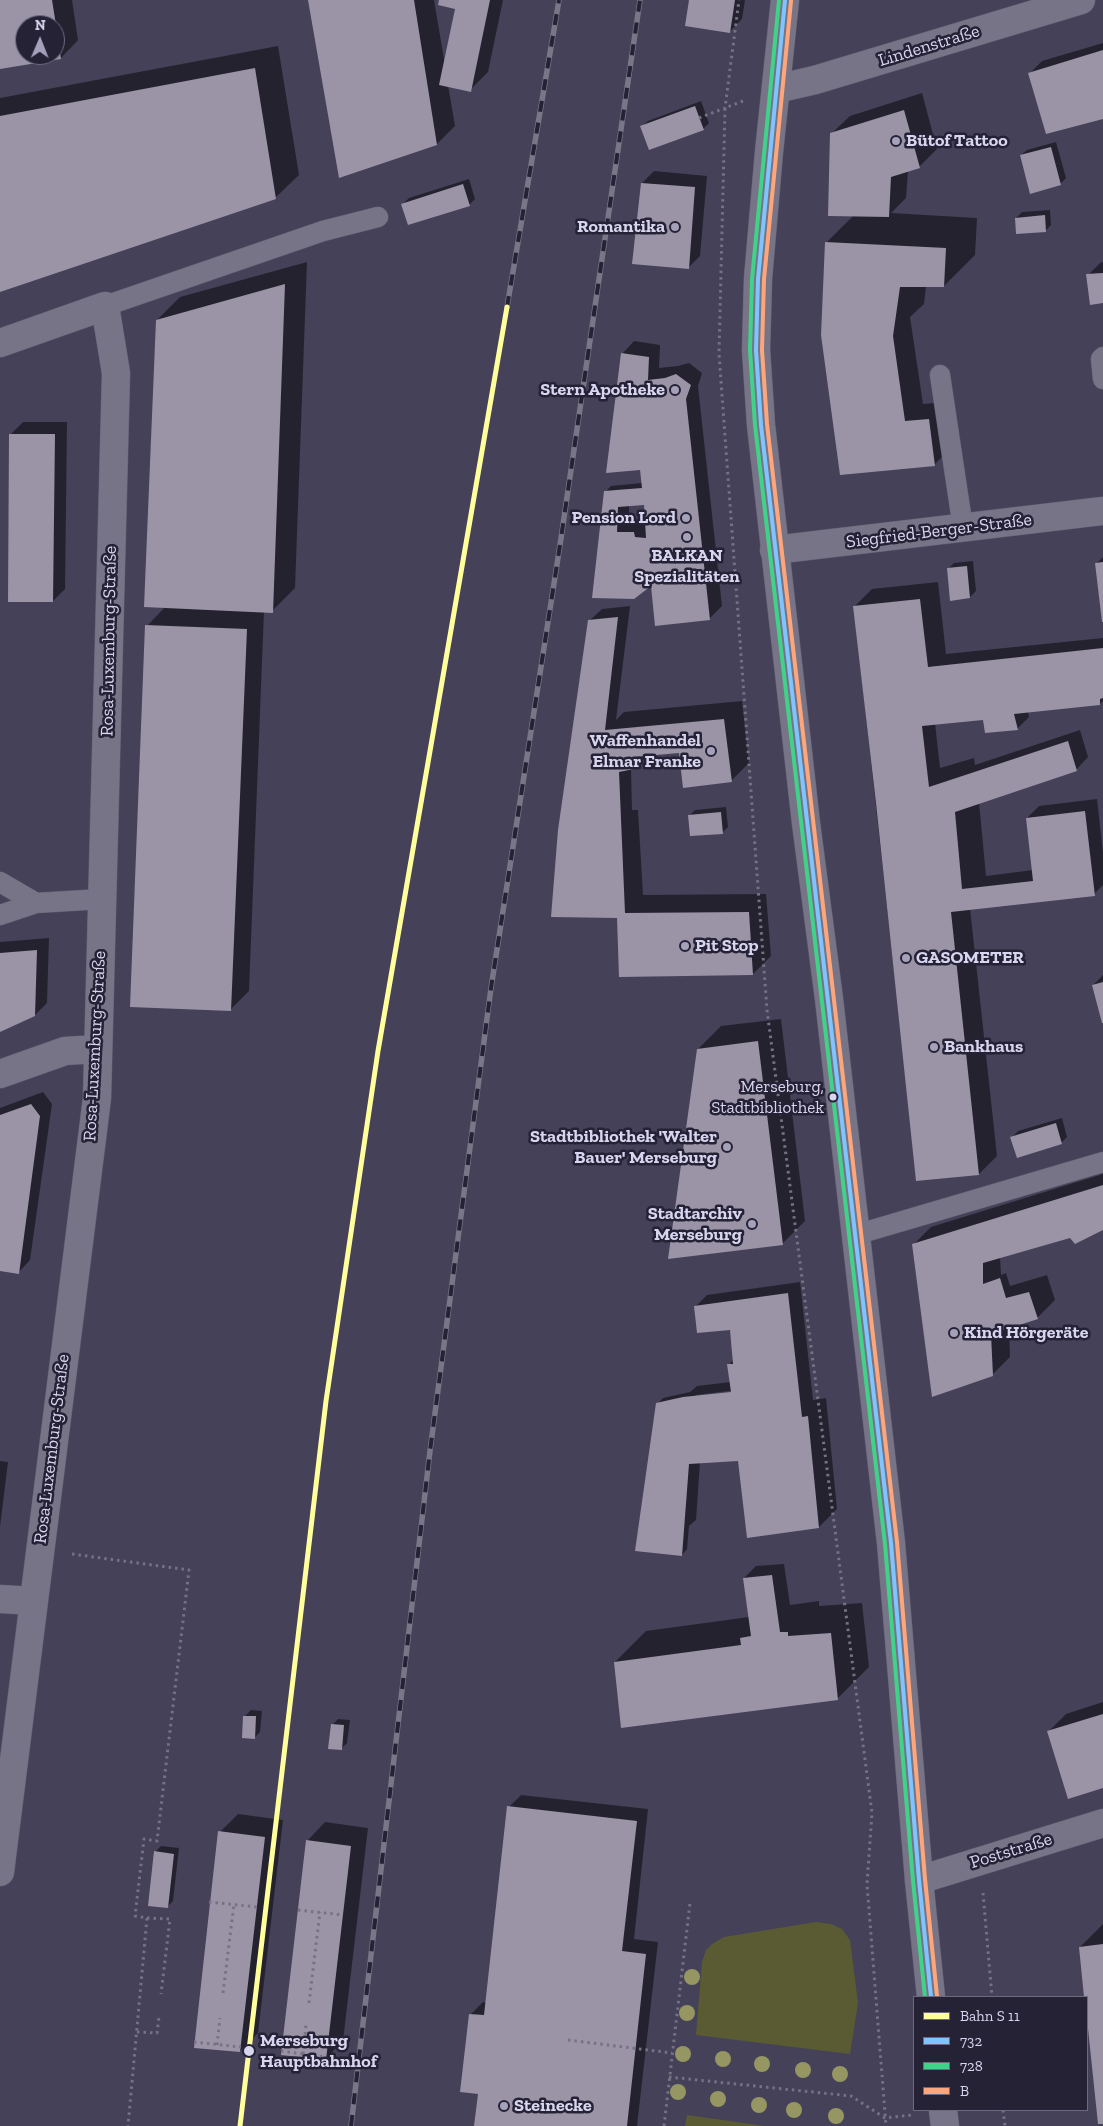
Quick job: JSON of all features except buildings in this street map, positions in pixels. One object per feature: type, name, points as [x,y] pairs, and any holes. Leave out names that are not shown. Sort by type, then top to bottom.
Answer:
[{"type":"street","points":[[786,0],[758,279],[756,350],[761,425],[774,550],[891,1543],[919,1880],[931,1996]]},
{"type":"street","name":"Lindenstraße","points":[[776,89],[815,80],[1081,0]]},
{"type":"street","points":[[0,343],[105,306]]},
{"type":"street","name":"Rosa-Luxemburg-Straße","points":[[0,1872],[96,1098],[116,373],[105,306]]},
{"type":"street","name":"Siegfried-Berger-Straße","points":[[774,550],[1103,511]]},
{"type":"street","points":[[0,1074],[65,1051],[98,1049]]},
{"type":"street","points":[[0,1599],[33,1601]]},
{"type":"street","name":"Poststraße","points":[[919,1880],[1103,1823]]},
{"type":"street","points":[[943,2111],[945,2126]]},
{"type":"lane","points":[[105,306],[323,231],[378,217]]},
{"type":"lane","points":[[1103,357],[1101,359],[1103,379]]},
{"type":"lane","points":[[940,375],[963,528]]},
{"type":"lane","points":[[0,882],[36,903]]},
{"type":"lane","points":[[0,915],[36,903],[102,899]]},
{"type":"lane","points":[[855,1235],[1103,1162]]},
{"type":"path","points":[[739,0],[725,108],[718,354],[767,1010],[872,1813],[867,1884],[886,2126]]},
{"type":"path","points":[[699,118],[776,89]]},
{"type":"path","points":[[39,1550],[189,1570],[156,1841],[144,1839],[135,1916],[170,1919],[161,1994]]},
{"type":"path","points":[[980,1861],[992,1996]]},
{"type":"path","points":[[209,1902],[257,1907]]},
{"type":"path","points":[[664,2126],[690,1903]]},
{"type":"path","points":[[223,1993],[234,1904]]},
{"type":"path","points":[[298,1910],[343,1915]]},
{"type":"path","points":[[309,2003],[320,1912]]},
{"type":"path","points":[[128,2126],[147,1918]]},
{"type":"path","points":[[137,2032],[157,2033],[159,2017]]},
{"type":"path","points":[[217,2045],[220,2018]]},
{"type":"path","points":[[303,2054],[306,2026]]},
{"type":"path","points":[[568,2040],[672,2052]]},
{"type":"path","points":[[194,2042],[241,2047]]},
{"type":"path","points":[[282,2051],[326,2057]]},
{"type":"path","points":[[669,2077],[851,2096],[885,2118]]},
{"type":"path","points":[[1003,2111],[1005,2126]]},
{"type":"green space","points":[[816,1922],[831,1924],[842,1929],[850,1940],[858,2003],[850,2054],[696,2035],[702,1962],[706,1950],[712,1944],[724,1937]]},
{"type":"green space","points":[[687,2115],[765,2126],[685,2126]]},
{"type":"railway","points":[[507,307],[559,0]]},
{"type":"railway","points":[[351,2126],[430,1451],[491,988],[560,545],[640,0]]},
{"type":"transit line","name":"728","points":[[779,0],[752,279],[750,350],[755,425],[885,1544],[913,1881],[925,1996]]},
{"type":"transit line","name":"732","points":[[785,0],[758,279],[756,350],[761,425],[891,1543],[919,1880],[931,1996]]},
{"type":"transit line","name":"B","points":[[791,1],[764,279],[762,350],[767,424],[897,1542],[925,1879],[937,1996]]},
{"type":"transit line","points":[[240,2126],[326,1401],[378,1051],[507,307]]},
{"type":"place","name":"Bütof Tattoo","points":[[896,141]]},
{"type":"place","name":"Romantika","points":[[675,227]]},
{"type":"place","name":"Stern Apotheke","points":[[675,390]]},
{"type":"place","name":"Pension Lord","points":[[686,518]]},
{"type":"place","name":"BALKAN Spezialitäten","points":[[687,537]]},
{"type":"place","name":"Waffenhandel Elmar Franke","points":[[711,751]]},
{"type":"place","name":"Pit Stop","points":[[685,946]]},
{"type":"place","name":"GASOMETER","points":[[906,958]]},
{"type":"place","name":"Bankhaus","points":[[934,1047]]},
{"type":"place","name":"Merseburg, Stadtbibliothek","points":[[833,1097]]},
{"type":"place","name":"Stadtbibliothek 'Walter Bauer' Merseburg","points":[[727,1147]]},
{"type":"place","name":"Stadtarchiv Merseburg","points":[[752,1224]]},
{"type":"place","name":"Kind Hörgeräte","points":[[954,1333]]},
{"type":"place","name":"Merseburg Hauptbahnhof","points":[[249,2051]]},
{"type":"place","name":"Steinecke","points":[[504,2106]]}]
